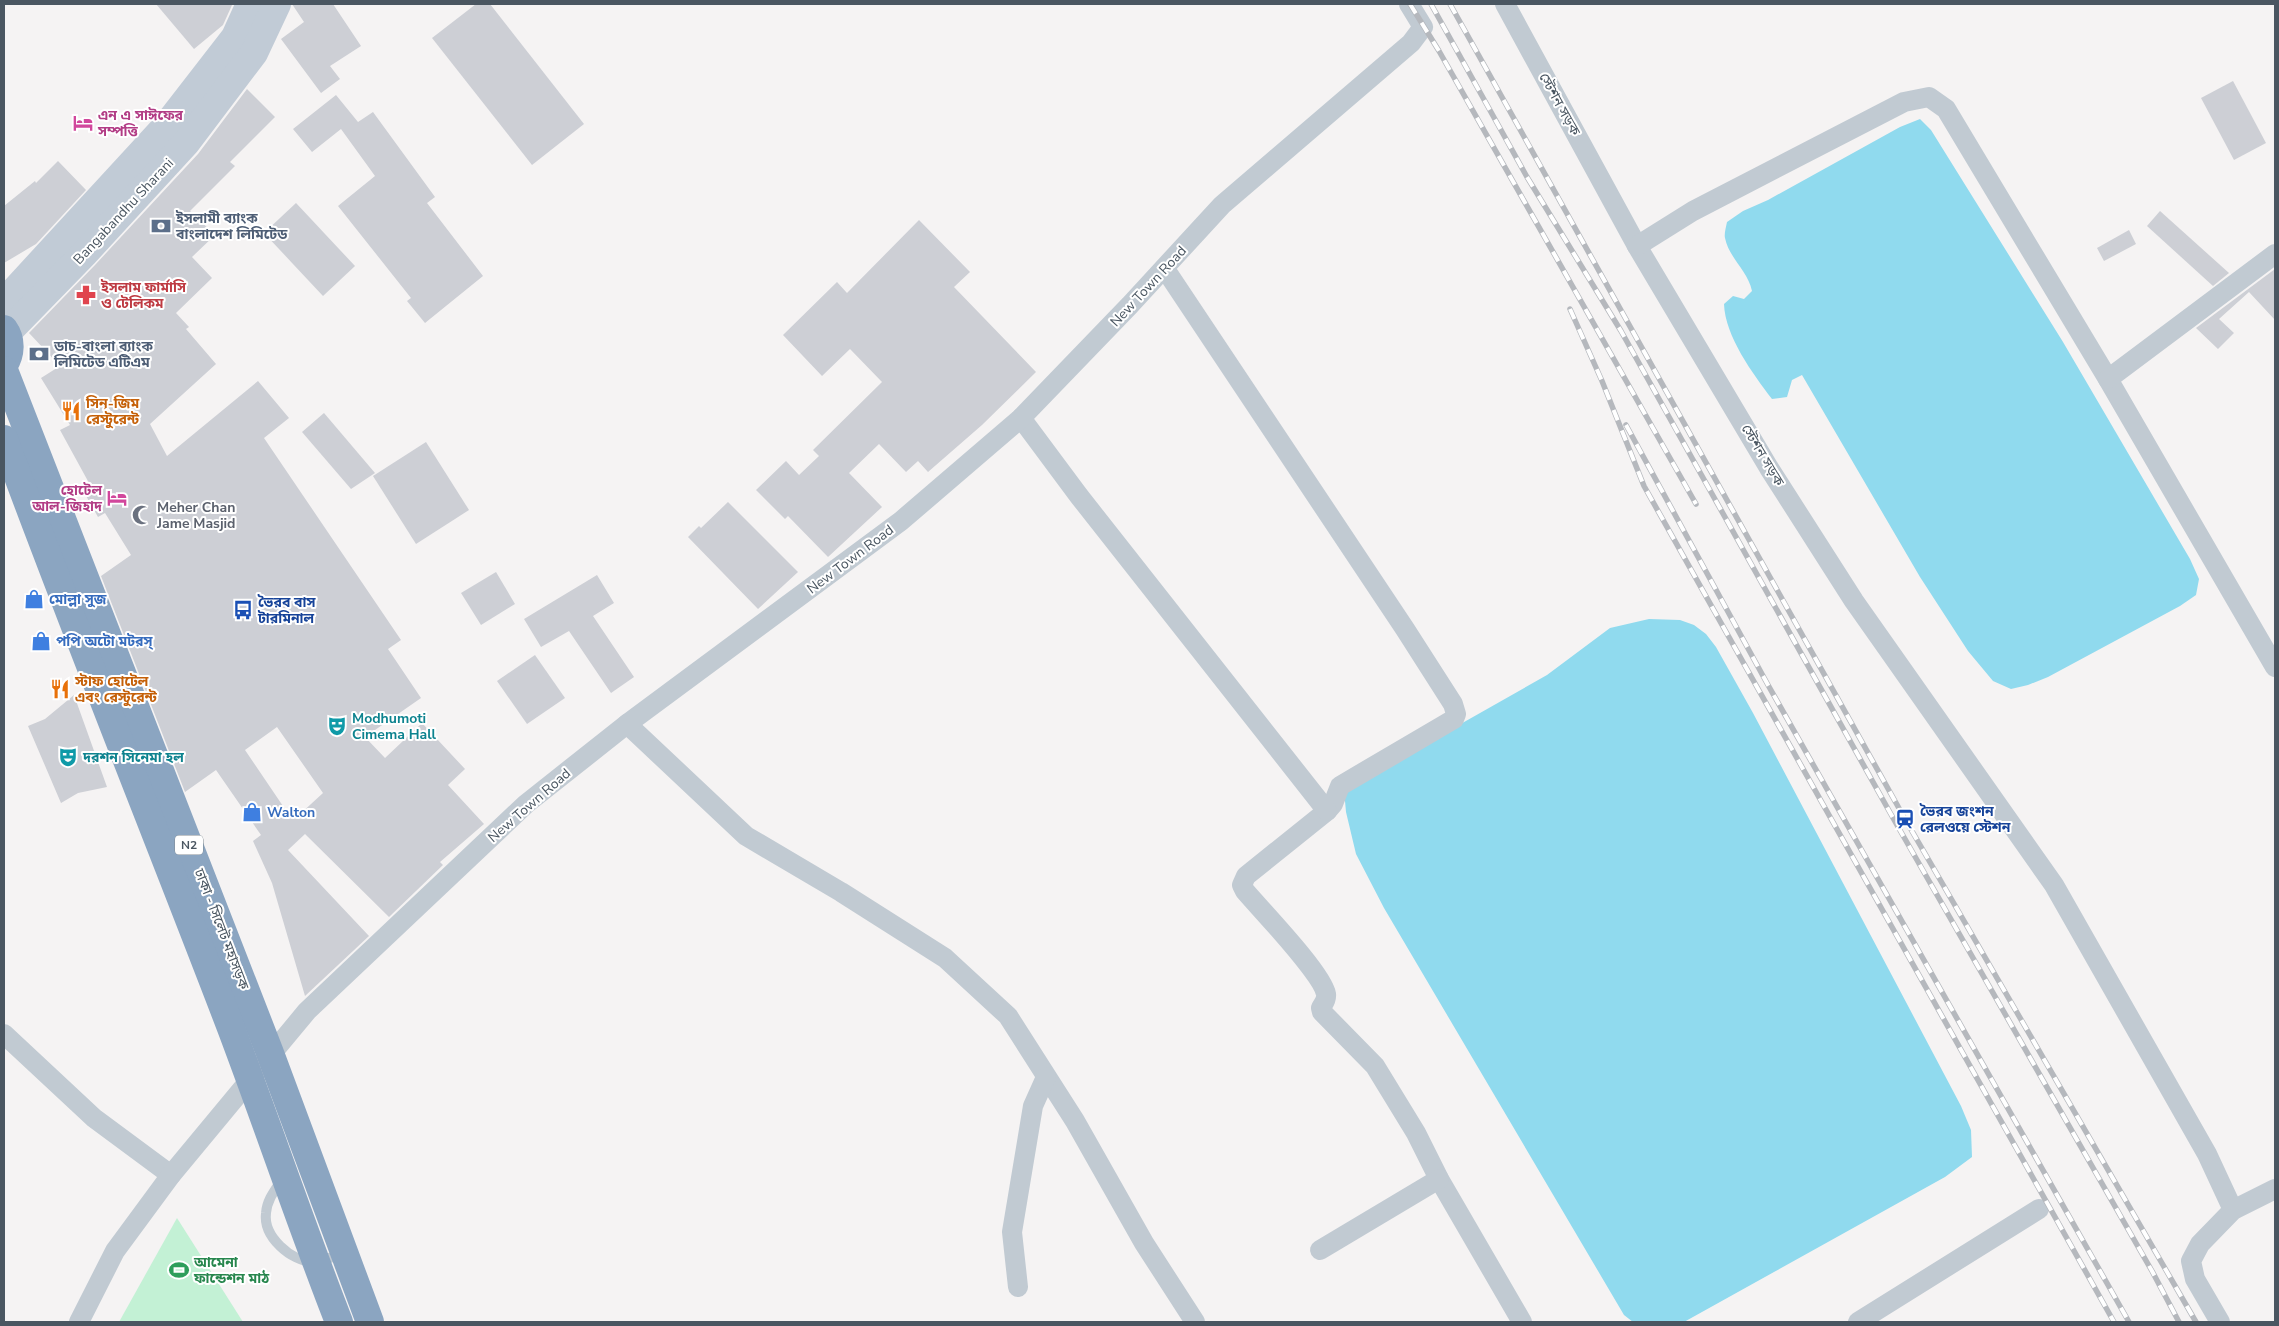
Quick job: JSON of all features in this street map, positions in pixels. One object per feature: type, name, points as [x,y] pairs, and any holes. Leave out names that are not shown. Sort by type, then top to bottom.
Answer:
[{"type":"highway","points":[[4,365],[10,351],[5,331]]},
{"type":"highway","name":"ঢাকা - সিলেট মহাসড়ক","points":[[4,370],[270,1053],[370,1322]]},
{"type":"highway","name":"ঢাকা - সিলেট মহাসড়ক","points":[[4,439],[65,603],[250,1079],[315,1262],[339,1322]]},
{"type":"street","name":"Bangabandhu Sharani","points":[[4,302],[166,126],[234,37],[250,4]]},
{"type":"street","name":"Bangabandhu Sharani","points":[[5,331],[84,254],[186,143],[254,53],[277,4]]},
{"type":"street","name":"New Town Road","points":[[79,1322],[115,1251],[170,1176],[270,1053],[307,1011],[526,804],[627,724],[901,521],[1022,418],[1222,205],[1411,43],[1423,27],[1410,4]]},
{"type":"street","name":"স্টেশন সড়ক","points":[[1505,4],[1638,246],[1769,468],[1854,601],[2054,885],[2207,1154],[2233,1210]]},
{"type":"street","points":[[1638,246],[1693,211],[1886,111],[1904,102],[1928,97],[1946,109],[2108,378],[2275,666]]},
{"type":"street","points":[[2108,378],[2273,260]]},
{"type":"street","points":[[1164,268],[1453,704],[1456,714],[1454,719],[1340,786],[1333,804],[1327,811],[1246,876],[1242,884],[1245,891],[1316,973],[1326,992],[1326,999],[1320,1008],[1322,1012],[1375,1066],[1416,1133],[1439,1180],[1522,1322]]},
{"type":"street","points":[[1022,418],[1079,496],[1327,811]]},
{"type":"street","points":[[627,724],[746,836],[841,892],[945,958],[1008,1016],[1075,1121],[1144,1243],[1195,1322]]},
{"type":"street","points":[[4,1034],[94,1118],[170,1176]]},
{"type":"street","points":[[1018,1287],[1012,1232],[1033,1106],[1046,1077]]},
{"type":"street","points":[[1320,1250],[1439,1180]]},
{"type":"street","points":[[2220,1322],[2195,1279],[2191,1261],[2200,1244],[2233,1210],[2275,1188]]},
{"type":"street","points":[[1858,1322],[2039,1210]]},
{"type":"lane","points":[[315,1262],[344,1253]]},
{"type":"green space","name":"আমেনা ফান্ডেশন মাঠ","points":[[177,1218],[243,1322],[119,1322]]},
{"type":"water","points":[[1920,119],[1931,130],[2063,342],[2190,559],[2199,579],[2196,595],[2180,606],[2048,677],[2011,689],[1993,681],[1968,651],[1920,577],[1802,375],[1792,380],[1787,397],[1772,399],[1741,354],[1729,329],[1724,304],[1733,296],[1744,299],[1752,291],[1747,277],[1727,245],[1725,230],[1727,222],[1743,211],[1768,200],[1900,127]]},
{"type":"water","points":[[1649,619],[1680,620],[1694,625],[1706,634],[1716,647],[1753,713],[1961,1106],[1971,1130],[1972,1157],[1945,1177],[1684,1322],[1633,1322],[1624,1315],[1384,908],[1356,854],[1346,812],[1344,790],[1547,675],[1610,628]]},
{"type":"building","points":[[156,4],[232,5],[223,25],[194,49]]},
{"type":"building","points":[[292,4],[333,4],[361,46],[330,66],[340,79],[321,93],[281,39],[304,22]]},
{"type":"building","points":[[476,4],[490,4],[584,124],[532,165],[432,38]]},
{"type":"building","points":[[2233,81],[2266,143],[2234,160],[2201,98]]},
{"type":"building","points":[[247,89],[275,117],[230,162],[235,166],[190,211],[215,235],[192,257],[212,278],[176,313],[189,327],[186,329],[216,364],[150,424],[167,456],[258,381],[289,418],[264,438],[401,640],[388,649],[421,698],[365,737],[385,758],[422,723],[465,769],[448,785],[484,824],[440,862],[443,865],[389,917],[305,834],[288,850],[369,936],[305,996],[272,883],[253,841],[261,835],[216,770],[185,792],[101,576],[131,555],[105,513],[98,517],[81,487],[89,483],[60,430],[70,425],[41,378],[60,366],[29,333],[198,154]],"holes":[[[277,727],[323,793],[299,815],[292,807],[287,812],[245,750]]]},
{"type":"building","points":[[336,95],[358,122],[373,112],[435,197],[427,203],[483,276],[425,323],[407,301],[411,298],[338,206],[375,176],[341,129],[312,152],[293,129]]},
{"type":"building","points":[[58,161],[86,190],[36,244],[4,263],[4,206],[35,181],[36,183]]},
{"type":"building","points":[[296,203],[355,266],[323,296],[264,233]]},
{"type":"building","points":[[2160,211],[2229,273],[2213,286],[2147,226]]},
{"type":"building","points":[[919,220],[970,272],[954,287],[1036,372],[982,425],[928,472],[918,461],[906,472],[879,444],[849,473],[882,507],[828,557],[788,516],[785,519],[756,490],[786,461],[799,475],[819,456],[813,450],[882,382],[850,349],[822,376],[783,335],[837,282],[847,293]]},
{"type":"building","points":[[2129,230],[2136,244],[2104,261],[2097,248]]},
{"type":"building","points":[[2275,269],[2275,320],[2249,292],[2219,319],[2234,333],[2218,349],[2196,328]]},
{"type":"building","points":[[324,413],[375,473],[351,489],[302,432]]},
{"type":"building","points":[[426,442],[469,510],[416,544],[373,476]]},
{"type":"building","points":[[728,502],[798,572],[758,609],[688,537],[699,526],[701,528]]},
{"type":"building","points":[[496,572],[515,604],[481,625],[461,593]]},
{"type":"building","points":[[597,575],[614,603],[593,616],[634,677],[611,693],[569,631],[541,647],[524,619]]},
{"type":"building","points":[[535,655],[565,698],[527,724],[497,681]]},
{"type":"building","name":"দরশন সিনেমা হল","points":[[74,695],[107,787],[78,793],[61,803],[28,726],[45,719]]},
{"type":"railway","points":[[1410,4],[1439,51],[1696,504]]},
{"type":"railway","points":[[1431,4],[1527,177],[1621,331],[1897,825],[2152,1271],[2179,1322]]},
{"type":"railway","points":[[1450,4],[1905,819],[2196,1322]]},
{"type":"railway","points":[[1570,309],[1602,381],[1644,486],[2114,1322]]},
{"type":"railway","points":[[1626,425],[1768,685],[2129,1322]]},
{"type":"place","name":"এন এ সাঈফের সম্পত্তি","points":[[83,123]]},
{"type":"place","name":"ইসলামী ব্যাংক বাংলাদেশ লিমিটেড","points":[[161,226]]},
{"type":"place","name":"ইসলাম ফার্মাসি ও টেলিকম","points":[[86,295]]},
{"type":"place","name":"ডাচ-বাংলা ব্যাংক লিমিটেড এটিএম","points":[[39,354]]},
{"type":"place","name":"সিন্-জিম রেস্টুরেন্ট","points":[[71,411]]},
{"type":"place","name":"হোটেল আল-জিহাদ","points":[[117,498]]},
{"type":"place","name":"Meher Chan Jame Masjid","points":[[142,515]]},
{"type":"place","name":"মোল্লা সুজ","points":[[34,599]]},
{"type":"place","name":"ভৈরব বাস টারমিনাল","points":[[243,610]]},
{"type":"place","name":"পপি অটো মটরস্","points":[[41,641]]},
{"type":"place","name":"স্টাফ হোটেল এবং রেস্টুরেন্ট","points":[[60,689]]},
{"type":"place","name":"Modhumoti Cimema Hall","points":[[337,726]]},
{"type":"place","name":"দরশন সিনেমা হল","points":[[68,757]]},
{"type":"place","name":"Walton","points":[[252,812]]},
{"type":"place","name":"ভৈরব জংশন রেলওয়ে স্টেশন","points":[[1905,819]]},
{"type":"place","name":"আমেনা ফান্ডেশন মাঠ","points":[[179,1270]]}]
